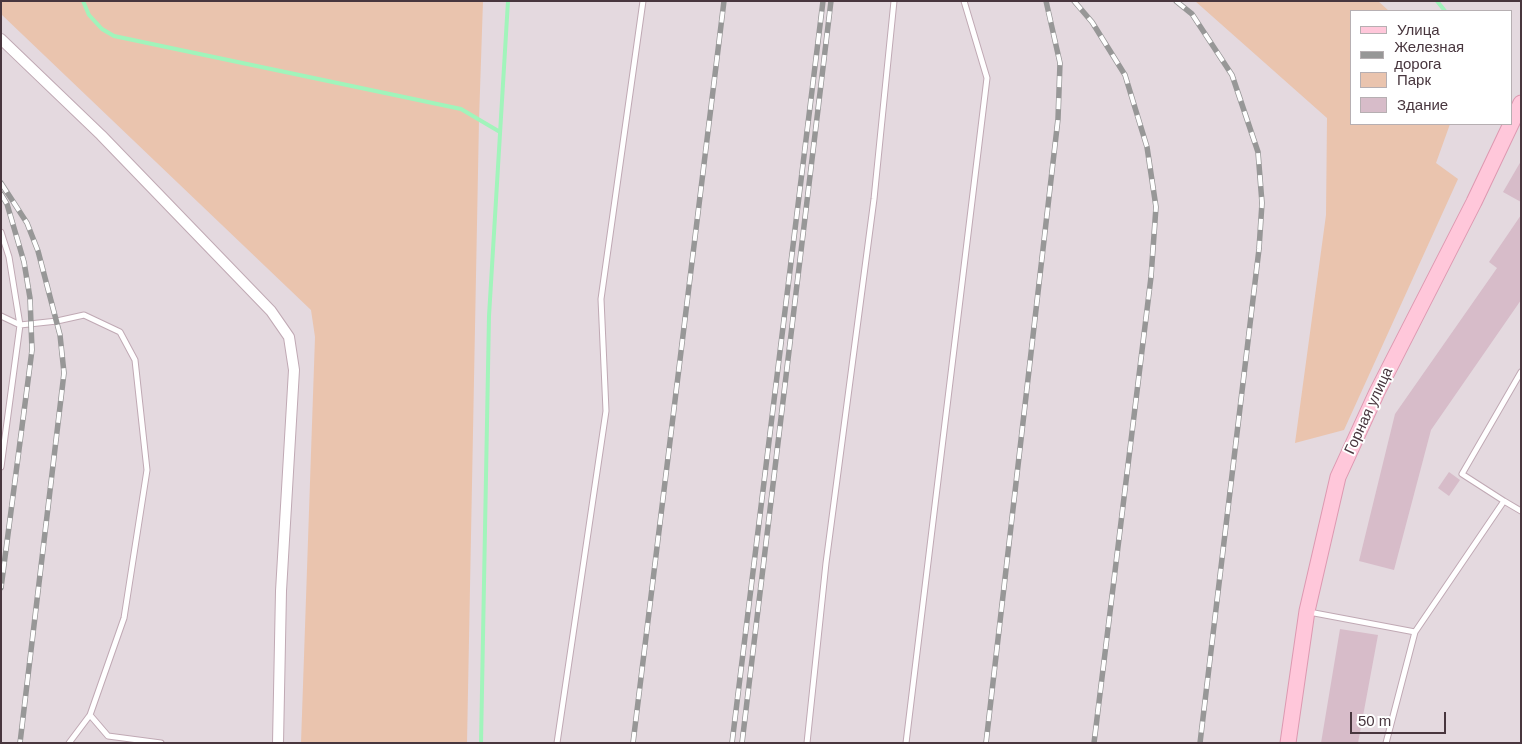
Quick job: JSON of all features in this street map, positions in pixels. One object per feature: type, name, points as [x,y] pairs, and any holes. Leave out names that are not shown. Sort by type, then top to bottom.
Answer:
[{"type":"street","points":[[1,39],[100,135],[244,282],[271,311],[289,337],[294,370],[281,591],[278,743]]},
{"type":"street","name":"Горная улица","points":[[1512,122],[1521,103]]},
{"type":"street","name":"Горная улица","points":[[1288,743],[1306,612],[1338,477],[1377,392],[1474,202],[1511,125]]},
{"type":"lane","points":[[557,743],[606,411],[601,299],[643,1]]},
{"type":"lane","points":[[807,743],[826,563],[874,199],[894,1]]},
{"type":"lane","points":[[906,743],[987,78],[964,1]]},
{"type":"lane","points":[[1,232],[8,257],[20,325],[1,467]]},
{"type":"lane","points":[[1,316],[20,325],[57,321],[84,315],[120,332],[135,360],[147,470],[124,618],[90,715],[69,743]]},
{"type":"lane","points":[[1521,372],[1462,474],[1521,511]]},
{"type":"lane","points":[[1386,743],[1415,632],[1504,500]]},
{"type":"lane","points":[[1306,612],[1415,632]]},
{"type":"lane","points":[[90,715],[108,736],[161,743]]},
{"type":"shaded area","points":[[1,1],[1521,1],[1521,743],[1,743]]},
{"type":"green space","points":[[1,1],[483,1],[467,743],[301,743],[315,337],[311,310],[1,14]]},
{"type":"green space","points":[[1195,1],[1378,1],[1388,10],[1350,10],[1350,125],[1450,125],[1436,163],[1458,179],[1344,430],[1295,443],[1326,215],[1327,118]]},
{"type":"building","points":[[1521,161],[1521,202],[1503,192]]},
{"type":"building","points":[[1521,215],[1521,300],[1431,430],[1394,570],[1359,561],[1395,414],[1497,268],[1489,262]]},
{"type":"building","points":[[1449,472],[1460,480],[1449,496],[1438,488]]},
{"type":"building","points":[[1340,629],[1378,635],[1358,743],[1321,743]]},
{"type":"waterway","points":[[83,1],[89,15],[102,29],[114,36],[461,109],[500,132]]},
{"type":"waterway","points":[[481,743],[489,316],[508,1]]},
{"type":"waterway","points":[[1437,1],[1444,10]]},
{"type":"railway","points":[[633,743],[724,1]]},
{"type":"railway","points":[[732,743],[823,1]]},
{"type":"railway","points":[[742,743],[831,1]]},
{"type":"railway","points":[[986,743],[1058,119],[1060,63],[1046,1]]},
{"type":"railway","points":[[1074,1],[1092,22],[1125,75],[1147,147],[1156,207],[1151,277],[1094,743]]},
{"type":"railway","points":[[1176,1],[1192,14],[1232,75],[1258,152],[1262,203],[1259,249],[1200,743]]},
{"type":"railway","points":[[1,183],[27,223],[38,251],[60,335],[64,373],[20,743]]},
{"type":"railway","points":[[1,194],[7,204],[24,262],[30,298],[32,350],[1,588]]}]
